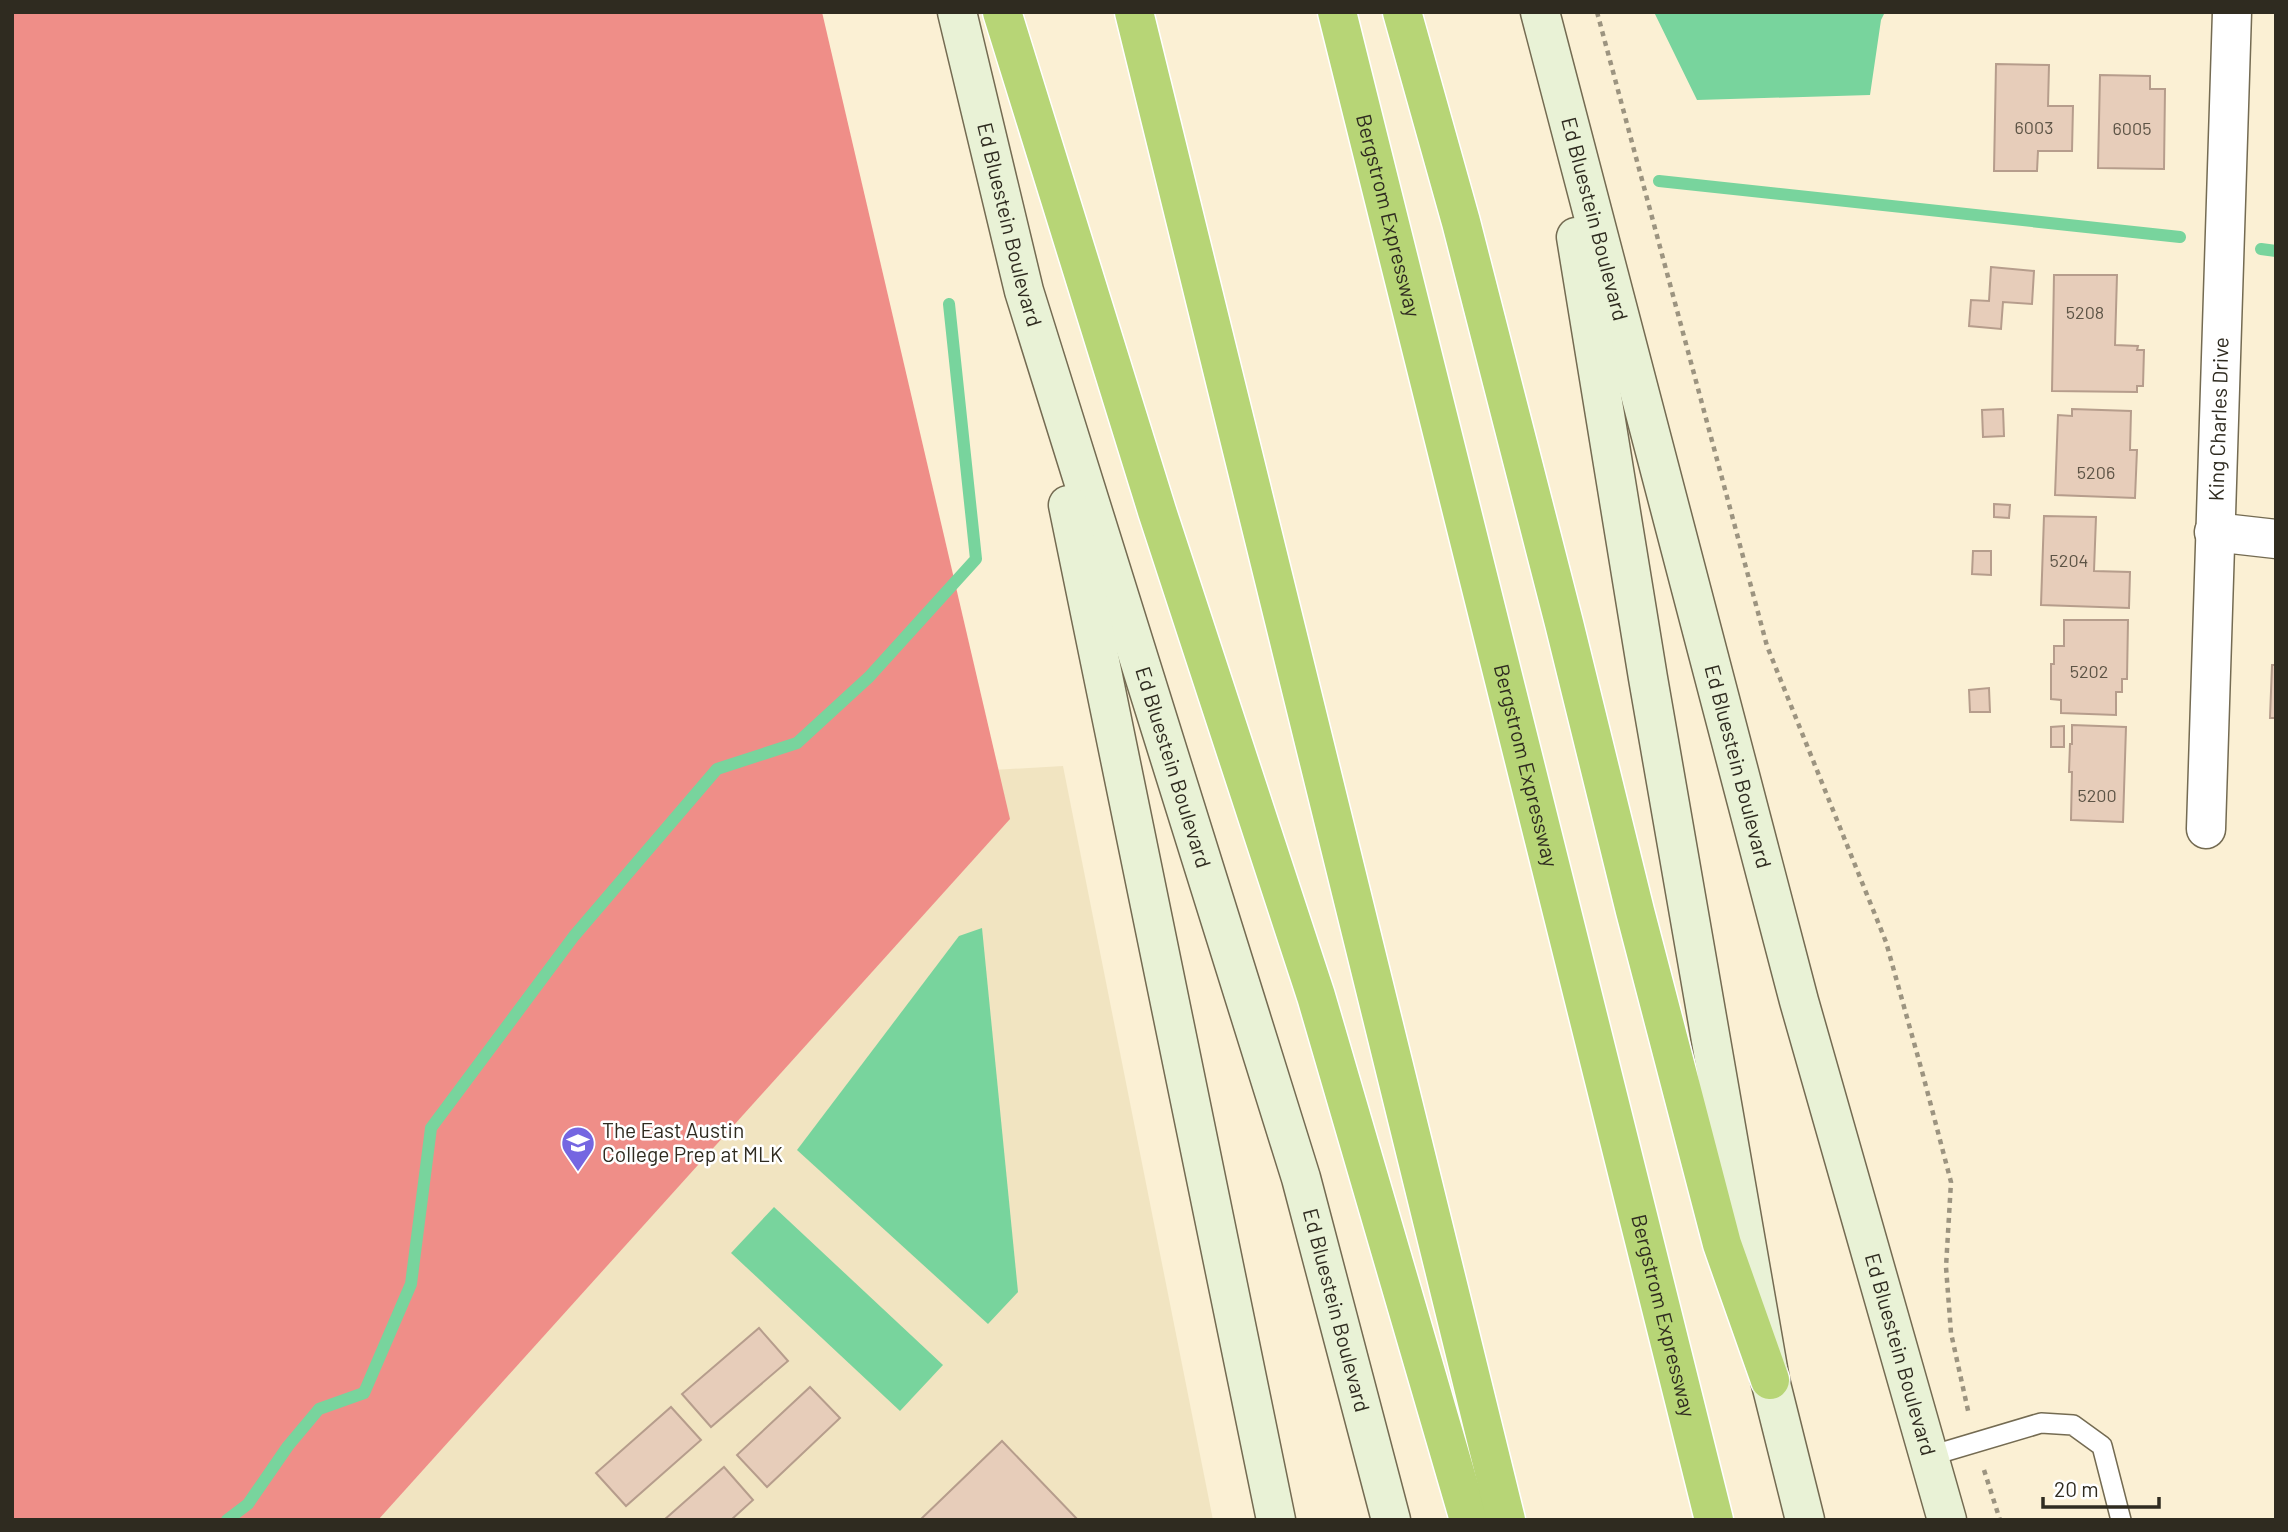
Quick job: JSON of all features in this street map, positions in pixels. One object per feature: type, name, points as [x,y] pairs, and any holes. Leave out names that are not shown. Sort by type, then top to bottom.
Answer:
[{"type":"highway","points":[[1002,12],[1157,512],[1316,996],[1469,1520]]},
{"type":"highway","points":[[1134,12],[1507,1520]]},
{"type":"highway","name":"Bergstrom Expressway","points":[[1337,12],[1714,1520]]},
{"type":"highway","points":[[1402,12],[1465,235],[1635,911],[1722,1244],[1770,1380]]},
{"type":"main road","name":"Ed Bluestein Boulevard","points":[[957,12],[1024,291],[1301,1178],[1391,1520]]},
{"type":"main road","name":"Ed Bluestein Boulevard","points":[[1540,12],[1650,692],[1770,1380],[1805,1520]]},
{"type":"main road","name":"Ed Bluestein Boulevard","points":[[1540,12],[1799,1000],[1947,1520]]},
{"type":"main road","points":[[1024,291],[1276,1520]]},
{"type":"street","name":"King Charles Drive","points":[[2206,829],[2232,12]]},
{"type":"street","points":[[2214,532],[2276,539]]},
{"type":"lane","points":[[1930,1456],[2041,1423],[2073,1425],[2102,1446],[2121,1520]]},
{"type":"path","points":[[1597,12],[1767,646],[1885,942],[1923,1075],[1951,1182],[1946,1268],[1951,1333],[1975,1443],[2000,1520]]},
{"type":"shaded area","points":[[12,12],[822,12],[1010,819],[378,1520],[12,1520]]},
{"type":"shaded area","points":[[1654,12],[1885,12],[1881,20],[1870,95],[1697,100]]},
{"type":"shaded area","name":"The East Austin College Prep at MLK","points":[[1063,766],[1213,1520],[12,1520],[12,827]]},
{"type":"shaded area","points":[[982,928],[1018,1292],[988,1324],[797,1150],[959,936]]},
{"type":"shaded area","points":[[774,1207],[943,1365],[900,1411],[731,1253]]},
{"type":"building","points":[[1996,64],[2049,65],[2048,106],[2073,106],[2072,151],[2038,151],[2037,171],[1994,171]]},
{"type":"building","points":[[2100,75],[2150,76],[2150,89],[2165,89],[2164,169],[2098,168]]},
{"type":"building","points":[[1991,267],[2034,271],[2032,304],[2003,302],[2001,329],[1969,326],[1971,300],[1989,301]]},
{"type":"building","points":[[2054,275],[2117,275],[2115,345],[2138,346],[2137,350],[2144,350],[2143,386],[2137,386],[2137,392],[2052,391]]},
{"type":"building","points":[[2003,409],[2004,436],[1983,437],[1982,410]]},
{"type":"building","points":[[2072,409],[2131,411],[2130,450],[2137,450],[2135,498],[2055,495],[2058,415],[2072,416]]},
{"type":"building","points":[[1994,504],[2010,505],[2009,518],[1994,517]]},
{"type":"building","points":[[2044,516],[2096,517],[2094,571],[2130,572],[2129,608],[2041,605]]},
{"type":"building","points":[[1973,551],[1991,551],[1991,575],[1972,574]]},
{"type":"building","points":[[2064,620],[2128,620],[2127,679],[2122,679],[2122,692],[2116,692],[2116,715],[2061,713],[2061,700],[2051,699],[2051,664],[2054,664],[2054,646],[2064,646]]},
{"type":"building","points":[[2272,665],[2276,665],[2276,718],[2270,718]]},
{"type":"building","points":[[1989,688],[1990,712],[1970,712],[1969,690]]},
{"type":"building","points":[[2072,725],[2126,727],[2123,822],[2071,820],[2072,772],[2069,772]]},
{"type":"building","points":[[2064,726],[2064,747],[2051,747],[2051,727]]},
{"type":"building","points":[[759,1328],[788,1361],[711,1427],[682,1394]]},
{"type":"building","points":[[810,1387],[840,1418],[767,1487],[737,1455]]},
{"type":"building","points":[[671,1407],[701,1440],[626,1506],[596,1473]]},
{"type":"building","points":[[1002,1441],[1078,1520],[920,1520]]},
{"type":"building","points":[[724,1467],[753,1500],[731,1520],[664,1520]]},
{"type":"waterway","points":[[1659,181],[2180,237]]},
{"type":"waterway","points":[[2261,249],[2276,251]]},
{"type":"waterway","points":[[227,1520],[248,1504],[288,1446],[319,1409],[364,1393],[411,1284],[431,1128],[574,936],[717,769],[797,743],[869,677],[976,559],[949,304]]},
{"type":"place","name":"The East Austin College Prep at MLK","points":[[578,1173]]}]
